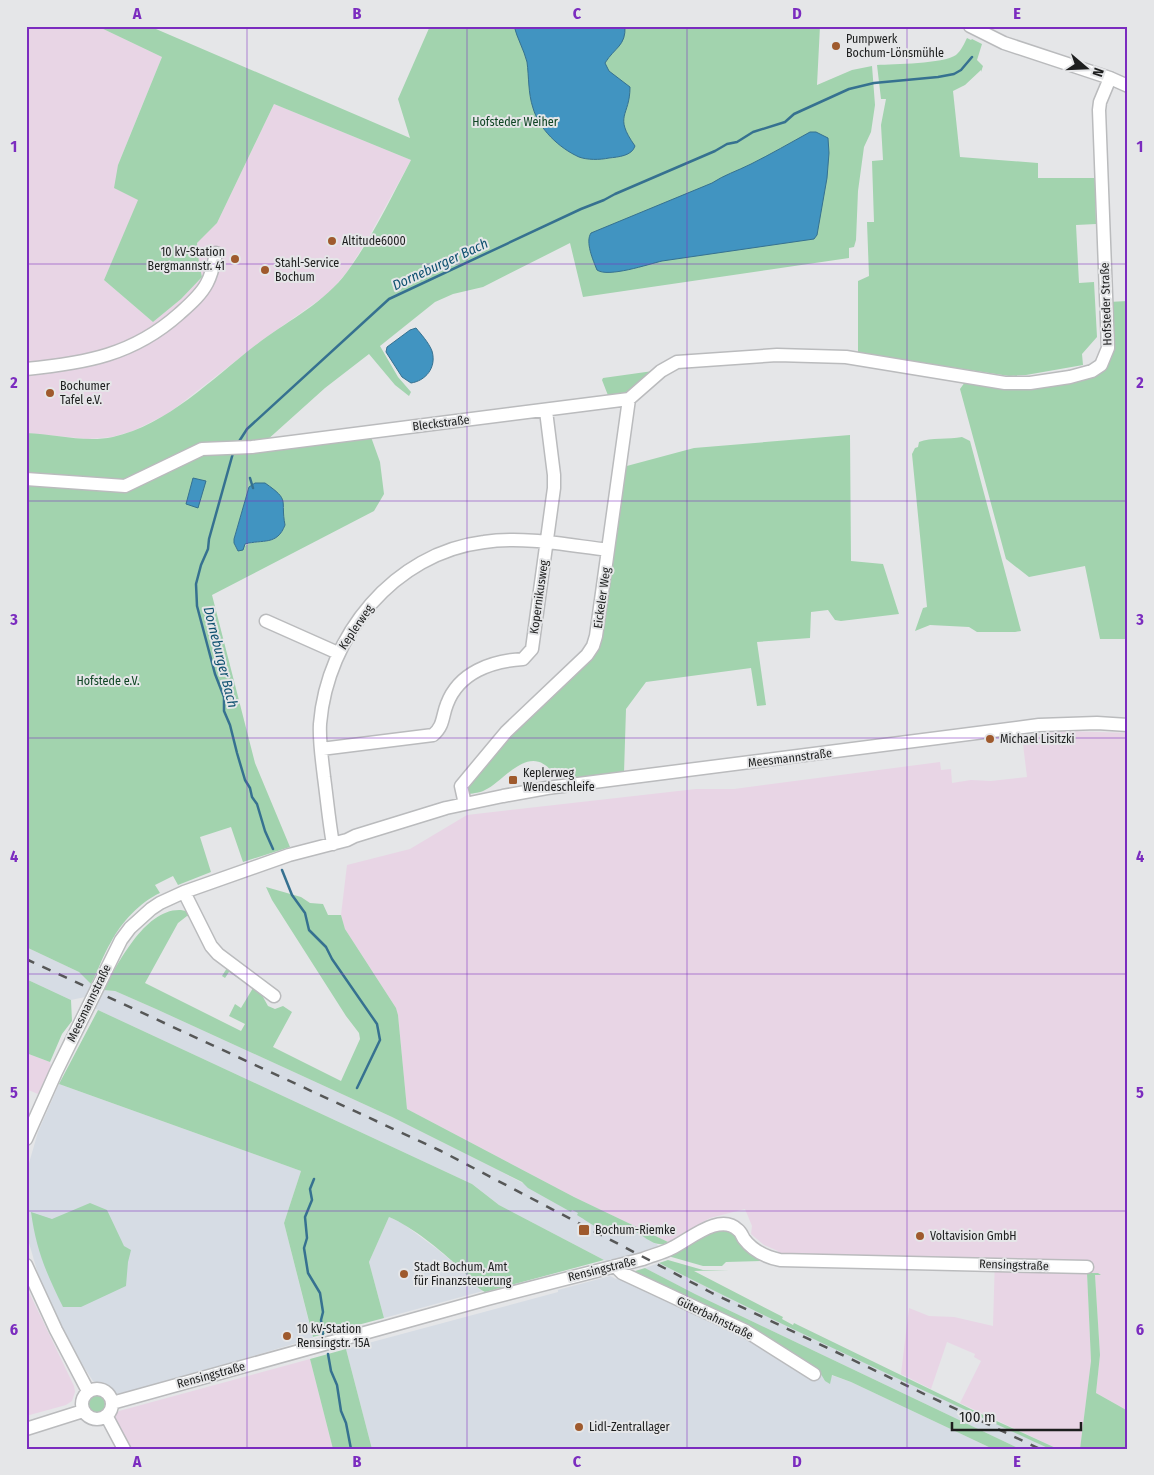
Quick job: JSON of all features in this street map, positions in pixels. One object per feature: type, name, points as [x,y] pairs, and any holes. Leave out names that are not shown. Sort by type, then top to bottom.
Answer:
[{"type":"street","points":[[970,26],[1004,43],[1110,78],[1128,86]]},
{"type":"street","name":"Hofsteder Straße","points":[[629,399],[661,371],[676,362],[777,354],[851,358],[1004,383],[1030,383],[1070,377],[1092,371],[1101,365],[1108,348],[1099,110],[1100,102],[1110,78]]},
{"type":"street","points":[[26,369],[90,360],[124,350],[148,337],[172,321],[203,289],[209,281],[216,253]]},
{"type":"street","name":"Bleckstraße","points":[[26,479],[125,486],[202,449],[252,447],[629,399]]},
{"type":"street","name":"Eickeler Weg","points":[[460,806],[461,786],[506,732],[593,646],[596,636],[629,399]]},
{"type":"street","name":"Kopernikusweg","points":[[321,750],[433,735],[440,729],[447,702],[466,678],[478,669],[492,664],[523,658],[532,649],[554,475],[546,411]]},
{"type":"street","name":"Keplerweg","points":[[333,844],[321,750],[320,725],[324,700],[338,653],[363,612],[382,591],[405,573],[433,557],[457,547],[484,542],[510,540],[546,542],[608,550]]},
{"type":"street","points":[[266,621],[338,653]]},
{"type":"street","name":"Meesmannstraße","points":[[26,1138],[56,1072],[121,940],[130,928],[151,909],[184,892],[289,855],[347,840],[354,836],[446,808],[547,788],[1040,725],[1097,723],[1128,725]]},
{"type":"street","points":[[184,892],[218,954],[274,996]]},
{"type":"street","name":"Rensingstraße","points":[[112,1402],[664,1252],[707,1228],[724,1224],[739,1230],[744,1239],[755,1250],[769,1258],[780,1260],[1087,1267]]},
{"type":"street","points":[[26,1265],[56,1330],[88,1391]]},
{"type":"street","name":"Güterbahnstraße","points":[[615,1266],[622,1273],[746,1331],[814,1374]]},
{"type":"street","points":[[103,1390],[108,1395],[112,1402],[112,1407],[107,1417],[92,1419],[83,1411],[82,1400],[88,1391],[103,1390]]},
{"type":"street","points":[[26,1429],[83,1411]]},
{"type":"street","points":[[107,1417],[124,1449]]},
{"type":"shaded area","points":[[26,26],[97,26],[162,57],[118,165],[139,199],[104,280],[153,322],[181,299],[202,277],[196,243],[217,223],[274,104],[411,160],[366,242],[347,272],[329,293],[261,341],[169,413],[133,431],[112,437],[88,439],[26,433]]},
{"type":"shaded area","points":[[1066,731],[1128,733],[1128,1411],[1096,1393],[1100,1355],[1095,1275],[1087,1273],[1091,1361],[1080,1449],[1058,1449],[960,1403],[981,1361],[974,1357],[975,1354],[947,1342],[931,1389],[901,1374],[909,1308],[929,1316],[954,1317],[993,1326],[995,1258],[778,1254],[778,1251],[764,1245],[751,1234],[752,1226],[745,1209],[710,1218],[668,1242],[574,1197],[407,1109],[396,1008],[345,929],[341,915],[347,865],[410,849],[467,815],[696,789],[734,789],[940,762],[941,770],[951,769],[952,783],[1027,777],[1022,736]]},
{"type":"shaded area","points":[[26,947],[79,972],[91,984],[103,990],[115,991],[156,1009],[392,1117],[500,1171],[578,1213],[633,1230],[657,1244],[660,1249],[611,1263],[604,1260],[499,1205],[472,1184],[98,1010],[94,1008],[96,1002],[85,997],[71,1000],[26,979]]},
{"type":"shaded area","points":[[26,1053],[50,1062],[51,1067],[38,1094],[26,1089]]},
{"type":"shaded area","points":[[59,1084],[301,1171],[284,1223],[313,1338],[138,1391],[119,1395],[113,1394],[107,1388],[93,1381],[74,1352],[40,1281],[27,1236],[27,1170],[38,1132]]},
{"type":"shaded area","points":[[389,1217],[402,1223],[437,1249],[483,1291],[384,1318],[369,1262]]},
{"type":"shaded area","points":[[659,1263],[749,1308],[1050,1449],[1020,1449],[695,1294],[645,1268]]},
{"type":"shaded area","points":[[632,1272],[819,1371],[825,1381],[830,1383],[831,1375],[851,1382],[993,1449],[372,1449],[346,1349],[558,1292],[558,1290],[610,1276],[616,1279]]},
{"type":"shaded area","points":[[26,1286],[74,1386],[75,1392],[72,1401],[66,1405],[26,1416]]},
{"type":"shaded area","points":[[310,1359],[333,1449],[129,1449],[115,1419],[116,1413],[119,1411]]},
{"type":"green space","name":"Hofstede e.V.","points":[[97,26],[149,26],[410,138],[398,99],[430,26],[820,26],[817,85],[852,70],[872,66],[875,105],[871,132],[864,147],[858,191],[856,240],[854,247],[849,248],[849,258],[583,297],[570,243],[483,287],[453,294],[435,302],[380,346],[398,377],[411,392],[409,396],[395,385],[369,354],[325,388],[266,441],[371,437],[380,462],[384,494],[374,511],[212,595],[255,763],[290,847],[243,862],[231,827],[200,837],[211,872],[178,885],[173,876],[155,885],[160,893],[138,907],[120,928],[108,947],[91,984],[79,972],[26,947],[26,433],[81,439],[113,437],[134,431],[154,422],[192,397],[261,341],[318,301],[338,283],[373,232],[411,160],[274,104],[217,223],[197,243],[202,277],[181,299],[153,322],[104,280],[138,200],[114,188],[118,165],[162,57]],"holes":[[[249,487],[284,507],[282,514],[285,525],[276,538],[251,543],[238,551],[234,539]]]},
{"type":"green space","points":[[967,38],[982,44],[977,60],[983,66],[981,72],[981,70],[965,85],[953,91],[960,157],[1038,163],[1038,178],[1095,178],[1096,224],[1076,225],[1079,283],[1094,282],[1097,337],[1082,354],[1083,365],[1026,375],[1009,376],[858,353],[858,281],[869,276],[867,222],[874,222],[872,161],[883,160],[881,125],[886,99],[881,99],[877,65],[918,63],[950,58],[958,53]]},
{"type":"green space","points":[[1128,301],[1128,639],[1100,639],[1085,566],[1029,577],[1006,559],[960,389],[965,382],[1003,385],[1098,372],[1108,302]]},
{"type":"green space","points":[[653,371],[627,394],[609,398],[602,380],[603,378]]},
{"type":"green space","points":[[850,435],[851,561],[883,564],[899,614],[841,621],[835,620],[828,610],[811,612],[810,638],[757,642],[766,705],[757,706],[751,668],[646,682],[626,709],[624,773],[571,778],[571,776],[562,776],[562,779],[558,780],[545,765],[537,761],[529,761],[521,764],[485,790],[469,794],[467,788],[513,728],[590,655],[623,467],[694,448]]},
{"type":"green space","points":[[962,437],[970,441],[1021,631],[977,632],[969,627],[930,625],[915,631],[923,608],[927,607],[912,454],[915,448],[918,447],[919,442]]},
{"type":"green space","points":[[266,887],[301,897],[310,903],[323,904],[328,915],[341,915],[345,929],[396,1008],[407,1109],[574,1197],[668,1242],[664,1244],[655,1243],[624,1227],[602,1229],[592,1225],[577,1215],[578,1213],[572,1210],[571,1212],[528,1188],[522,1182],[392,1117],[156,1009],[115,991],[103,990],[125,953],[144,928],[156,918],[168,912],[187,911],[193,918],[187,916],[178,923],[145,983],[241,1031],[245,1024],[229,1016],[235,1004],[241,1008],[253,988],[229,972],[225,978],[222,976],[227,968],[258,988],[268,1006],[275,1009],[283,1006],[292,1012],[273,1047],[341,1081],[360,1039],[359,1033],[346,1016],[272,900]]},
{"type":"green space","points":[[26,979],[71,1000],[72,1021],[62,1034],[50,1062],[26,1053]]},
{"type":"green space","points":[[98,1010],[472,1184],[499,1205],[604,1260],[485,1292],[426,1240],[389,1217],[369,1262],[384,1318],[313,1337],[284,1223],[301,1171],[59,1084]]},
{"type":"green space","points":[[90,1203],[107,1210],[124,1246],[131,1250],[126,1286],[81,1307],[63,1307],[42,1261],[31,1212],[52,1219]]},
{"type":"green space","points":[[725,1229],[762,1259],[761,1261],[726,1262],[722,1266],[703,1266],[668,1256],[706,1233]]},
{"type":"green space","points":[[668,1260],[703,1270],[729,1270],[694,1271],[783,1317],[782,1319],[793,1325],[794,1323],[979,1413],[1058,1449],[1050,1449],[903,1381],[659,1263]]},
{"type":"green space","points":[[645,1268],[695,1294],[1020,1449],[993,1449],[851,1382],[832,1375],[830,1384],[825,1381],[819,1371],[632,1272]]},
{"type":"green space","points":[[1087,1273],[1098,1273],[1101,1275],[1095,1275],[1100,1355],[1096,1393],[1128,1411],[1128,1449],[1080,1449],[1091,1361]]},
{"type":"green space","points":[[346,1349],[372,1449],[333,1449],[310,1359]]},
{"type":"green space","points":[[92,1395],[100,1395],[105,1400],[103,1411],[92,1413],[87,1408],[87,1400]]},
{"type":"water","name":"Hofsteder Weiher","points":[[514,26],[625,26],[622,42],[605,63],[609,71],[630,87],[624,122],[628,136],[635,146],[631,152],[616,157],[586,159],[564,148],[551,137],[536,116],[531,102],[527,62]]},
{"type":"water","points":[[810,132],[816,132],[828,138],[829,153],[827,178],[817,235],[814,239],[662,261],[619,271],[602,272],[597,270],[589,246],[591,233],[712,183]]},
{"type":"water","points":[[416,328],[431,348],[433,363],[429,373],[421,380],[411,383],[402,377],[386,352],[387,347],[410,330]]},
{"type":"water","points":[[193,478],[206,481],[198,508],[186,504]]},
{"type":"water","points":[[255,483],[265,483],[281,497],[285,525],[282,532],[274,539],[245,544],[243,550],[238,551],[234,539],[249,487]]},
{"type":"waterway","name":"Dorneburger Bach","points":[[238,443],[247,429],[389,299],[581,209],[715,151],[727,144],[737,142],[753,132],[785,122],[794,114],[849,89],[874,83],[954,74],[961,70],[972,57]]},
{"type":"waterway","name":"Dorneburger Bach","points":[[233,453],[209,539],[208,549],[196,584],[197,606],[215,674],[224,697],[224,711],[230,725],[245,780],[257,804],[265,831],[273,849]]},
{"type":"waterway","points":[[250,478],[253,488]]},
{"type":"waterway","name":"Dorneburger Bach","points":[[282,870],[292,895],[305,913],[309,930],[326,947],[332,959],[377,1024],[380,1040],[357,1088]]},
{"type":"waterway","name":"Dorneburger Bach","points":[[314,1179],[310,1189],[312,1200],[305,1217],[307,1238],[304,1248],[308,1273],[320,1293],[323,1312],[321,1320],[323,1334]]},
{"type":"waterway","name":"Dorneburger Bach","points":[[328,1354],[351,1449]]},
{"type":"railway","points":[[26,959],[441,1151],[712,1293],[1040,1449]]},
{"type":"place","name":"Pumpwerk Bochum-Lönsmühle","points":[[836,46]]},
{"type":"place","name":"Altitude6000","points":[[332,241]]},
{"type":"place","name":"10 kV-Station Bergmannstr. 41","points":[[235,259]]},
{"type":"place","name":"Stahl-Service Bochum","points":[[265,270]]},
{"type":"place","name":"Bochumer Tafel e.V.","points":[[50,393]]},
{"type":"place","name":"Michael Lisitzki","points":[[990,739]]},
{"type":"place","name":"Keplerweg Wendeschleife","points":[[513,780]]},
{"type":"place","name":"Bochum-Riemke","points":[[584,1230]]},
{"type":"place","name":"Voltavision GmbH","points":[[920,1236]]},
{"type":"place","name":"Stadt Bochum, Amt für Finanzsteuerung","points":[[404,1274]]},
{"type":"place","name":"10 kV-Station Rensingstr. 15A","points":[[287,1336]]},
{"type":"place","name":"Lidl-Zentrallager","points":[[579,1427]]}]
